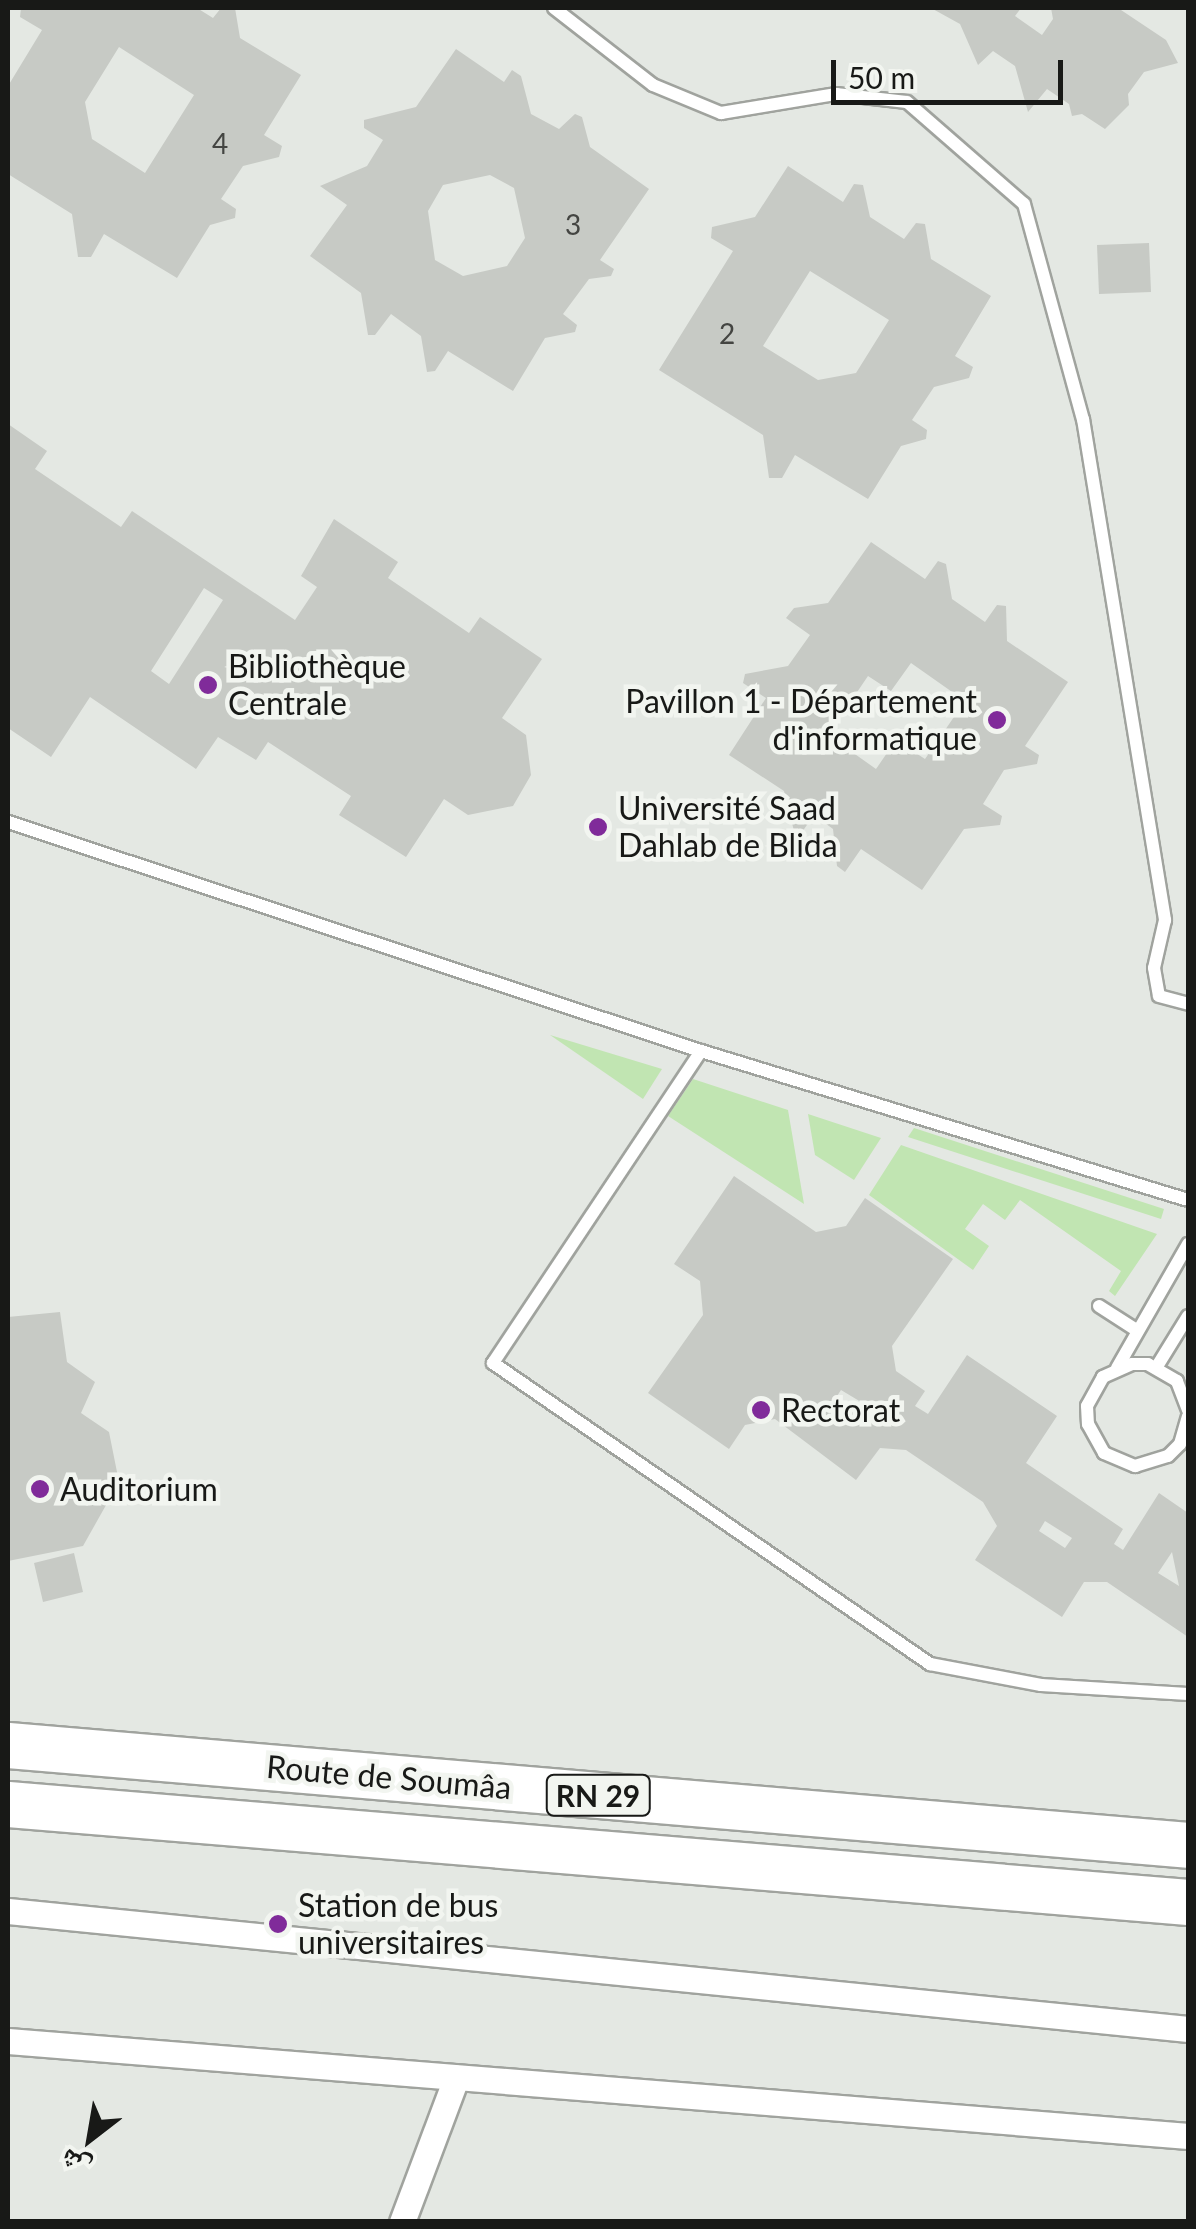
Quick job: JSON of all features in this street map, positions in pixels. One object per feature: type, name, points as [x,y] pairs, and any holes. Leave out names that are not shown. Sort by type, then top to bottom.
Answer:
[{"type":"highway","name":"Route de Soumâa","points":[[8,1745],[1188,1844]]},
{"type":"highway","name":"Route de Soumâa","points":[[8,1804],[1188,1902]]},
{"type":"street","points":[[8,1911],[1188,2029]]},
{"type":"street","points":[[8,2041],[1188,2136]]},
{"type":"street","points":[[402,2222],[456,2078]]},
{"type":"lane","points":[[554,8],[653,84],[721,113],[836,94],[907,102],[1024,204],[1083,419],[1165,920],[1154,968],[1159,996],[1188,1004]]},
{"type":"lane","points":[[8,822],[702,1051],[1188,1200]]},
{"type":"lane","points":[[702,1051],[493,1364],[930,1664],[1041,1685],[1188,1694]]},
{"type":"lane","points":[[1117,1368],[1156,1368],[1177,1381],[1188,1413],[1180,1444],[1152,1464],[1135,1466],[1104,1453],[1088,1424],[1087,1406],[1092,1390],[1117,1368],[1188,1244]]},
{"type":"lane","points":[[1099,1306],[1138,1332]]},
{"type":"lane","points":[[1156,1368],[1188,1316]]},
{"type":"green space","points":[[550,1035],[662,1069],[643,1099]]},
{"type":"green space","points":[[693,1079],[788,1110],[804,1204],[668,1116]]},
{"type":"green space","points":[[808,1114],[881,1138],[854,1180],[815,1155]]},
{"type":"green space","points":[[914,1128],[1164,1209],[1161,1219],[908,1137]]},
{"type":"green space","points":[[901,1145],[1157,1234],[1115,1296],[1109,1291],[1121,1271],[1020,1200],[1005,1220],[983,1204],[965,1229],[989,1246],[973,1270],[869,1195]]},
{"type":"building","points":[[21,8],[197,8],[213,18],[221,8],[235,8],[240,38],[301,75],[264,135],[282,146],[279,157],[243,166],[221,199],[236,209],[235,218],[210,225],[177,278],[104,234],[91,257],[78,257],[72,214],[8,174],[8,86],[42,30],[20,17]],"holes":[[[119,47],[194,95],[145,173],[92,139],[85,102]]]},
{"type":"building","points":[[931,8],[1021,8],[1015,16],[1042,35],[1053,19],[1051,8],[1118,8],[1166,40],[1178,63],[1144,72],[1128,94],[1129,105],[1105,129],[1082,114],[1072,116],[1069,104],[1047,89],[1028,112],[1015,66],[993,51],[978,65],[960,24]]},
{"type":"building","points":[[456,49],[504,82],[512,70],[521,76],[531,114],[559,129],[575,114],[582,117],[590,147],[649,189],[600,260],[614,269],[611,276],[589,279],[563,314],[577,325],[575,332],[545,338],[513,391],[448,351],[435,371],[427,372],[421,336],[391,314],[375,335],[368,335],[361,293],[310,256],[347,205],[320,186],[367,166],[383,140],[364,128],[364,120],[416,107]],"holes":[[[490,175],[514,188],[525,238],[507,266],[463,276],[435,260],[428,211],[443,185]]]},
{"type":"building","points":[[788,166],[843,202],[854,184],[863,185],[870,217],[904,239],[916,223],[925,224],[931,259],[991,296],[955,356],[973,367],[969,378],[934,387],[912,420],[927,430],[926,439],[901,446],[868,499],[795,455],[782,478],[769,478],[763,435],[659,370],[733,251],[711,238],[712,227],[755,217]],"holes":[[[810,271],[889,320],[856,373],[818,380],[763,346]]]},
{"type":"building","points":[[1149,243],[1151,292],[1099,294],[1097,245]]},
{"type":"building","points":[[8,424],[47,451],[35,469],[121,527],[132,511],[295,620],[317,587],[301,576],[334,519],[398,562],[388,578],[469,633],[480,617],[542,659],[502,718],[526,735],[531,775],[513,806],[468,815],[444,799],[406,857],[339,815],[351,796],[268,742],[256,760],[218,737],[196,769],[90,697],[51,757],[8,728]],"holes":[[[204,588],[223,600],[169,684],[151,671]]]},
{"type":"building","name":"Pavillon 1 - Département d'informatique","points":[[871,542],[925,579],[938,561],[946,564],[952,599],[985,622],[997,605],[1006,606],[1007,641],[1068,682],[1025,746],[1039,755],[1037,764],[1004,770],[983,804],[1002,816],[1000,825],[964,829],[922,890],[861,849],[845,872],[837,866],[833,829],[814,815],[802,832],[794,831],[784,791],[729,755],[766,698],[743,683],[745,674],[788,666],[810,635],[786,618],[794,608],[828,603]],"holes":[[[911,663],[965,701],[925,759],[896,740],[876,769],[828,735],[868,676],[891,691]]]},
{"type":"building","name":"Rectorat","points":[[734,1176],[816,1232],[846,1226],[865,1198],[953,1259],[892,1346],[896,1371],[925,1391],[915,1406],[928,1414],[967,1355],[1057,1416],[1026,1463],[1123,1529],[1114,1544],[1123,1550],[1159,1493],[1188,1513],[1188,1637],[1107,1582],[1084,1582],[1062,1617],[975,1560],[997,1526],[983,1502],[906,1450],[880,1448],[856,1480],[775,1419],[745,1425],[729,1449],[648,1393],[703,1315],[700,1281],[674,1264]],"holes":[[[841,1390],[866,1405],[860,1415],[835,1399]],[[1045,1521],[1072,1538],[1065,1548],[1039,1531]],[[1172,1552],[1179,1586],[1158,1573]]]},
{"type":"building","name":"Auditorium","points":[[60,1312],[67,1362],[95,1382],[81,1413],[109,1432],[119,1482],[83,1546],[8,1561],[8,1317]]},
{"type":"building","points":[[74,1553],[83,1592],[43,1602],[34,1563]]},
{"type":"place","name":"Bibliothèque Centrale","points":[[208,685]]},
{"type":"place","name":"Pavillon 1 - Département d'informatique","points":[[997,720]]},
{"type":"place","name":"Université Saad Dahlab de Blida","points":[[598,827]]},
{"type":"place","name":"Rectorat","points":[[761,1410]]},
{"type":"place","name":"Auditorium","points":[[40,1489]]},
{"type":"place","name":"Station de bus universitaires","points":[[278,1924]]}]
